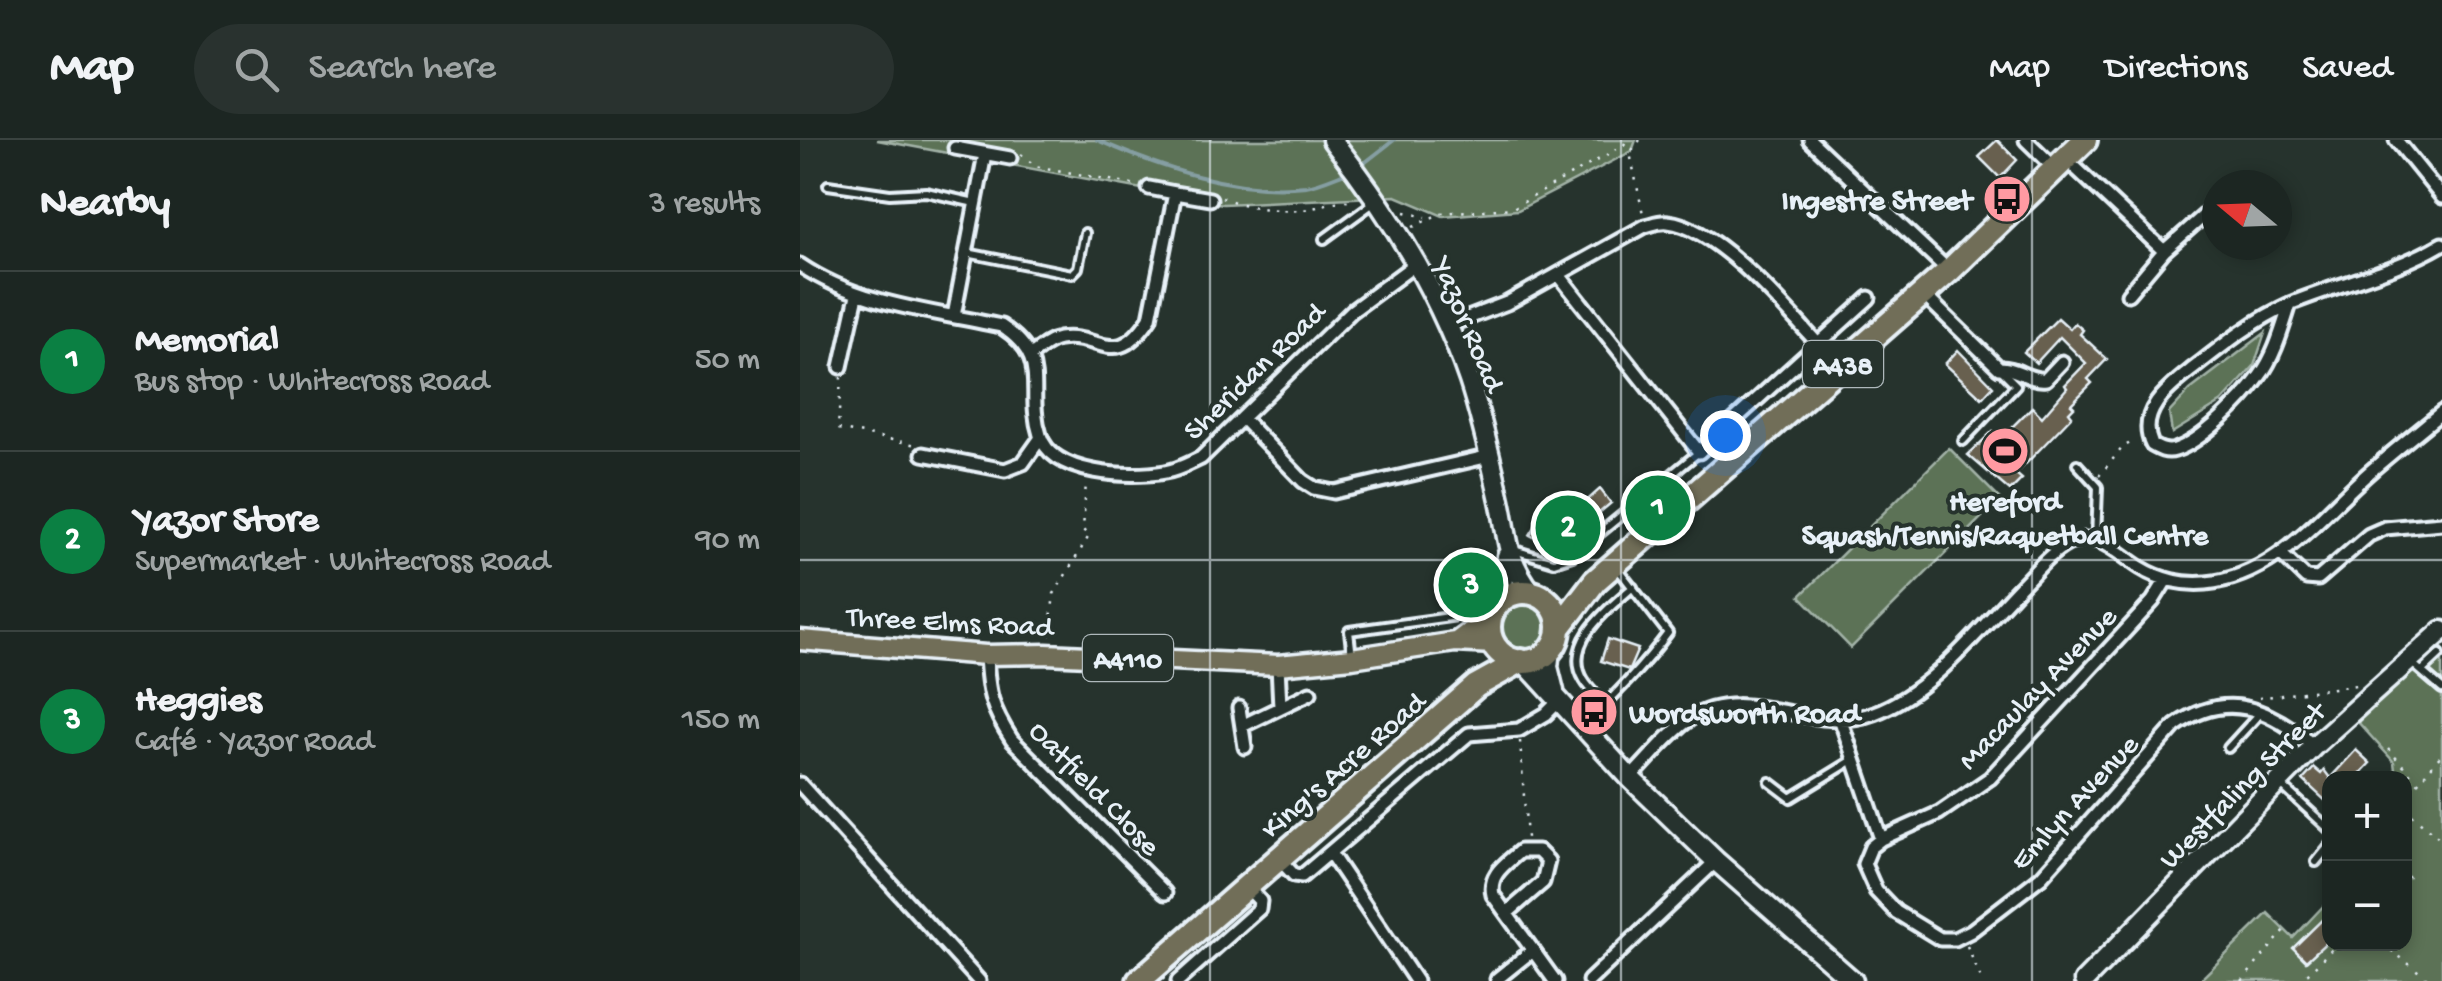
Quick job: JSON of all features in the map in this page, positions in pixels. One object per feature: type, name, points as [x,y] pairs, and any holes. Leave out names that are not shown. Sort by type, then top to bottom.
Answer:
[{"type":"highway","name":"A438","points":[[1522,661],[1541,657],[1596,580],[1923,294],[2085,140]]},
{"type":"highway","name":"A438","points":[[1496,608],[1515,593],[1537,595],[1596,580]]},
{"type":"highway","points":[[1537,595],[1555,611],[1554,639]]},
{"type":"highway","points":[[1496,608],[1490,633],[1495,646],[1507,657],[1522,661]]},
{"type":"highway","name":"King's Acre Road","points":[[1476,686],[1495,646]]},
{"type":"highway","name":"King's Acre Road","points":[[1139,981],[1476,686],[1522,661]]},
{"type":"main road","name":"Three Elms Road","points":[[1455,642],[1496,608]]},
{"type":"main road","name":"Three Elms Road","points":[[800,640],[986,655],[1046,654],[1278,665],[1455,642],[1495,646]]},
{"type":"street","name":"Yazor Road","points":[[1332,140],[1418,263],[1447,326],[1469,381],[1490,456],[1508,550],[1515,570],[1537,595]]},
{"type":"street","points":[[1810,140],[1948,271]]},
{"type":"street","points":[[2026,140],[2061,164],[2164,251]]},
{"type":"street","points":[[2396,140],[2442,197]]},
{"type":"street","points":[[955,148],[985,154],[1011,152]]},
{"type":"street","points":[[954,316],[985,154]]},
{"type":"street","points":[[1150,184],[1174,193],[1211,195]]},
{"type":"street","points":[[1031,355],[1063,338],[1110,348],[1139,334],[1150,318],[1174,193]]},
{"type":"street","points":[[2128,294],[2164,251],[2202,217]]},
{"type":"street","points":[[1447,326],[1507,303],[1645,226],[1664,221],[1681,224],[1713,243],[1757,278],[1818,344]]},
{"type":"street","points":[[2290,304],[2276,347],[2260,377],[2234,406],[2204,432],[2174,450],[2163,451],[2152,445],[2147,422],[2157,402],[2244,328],[2290,304],[2442,244]]},
{"type":"street","name":"Sheridan Road","points":[[1086,471],[1170,472],[1202,458],[1352,311],[1418,263]]},
{"type":"street","points":[[800,265],[822,280],[857,295],[1001,326],[1016,336],[1031,355],[1036,371],[1040,439],[1059,459],[1086,471]]},
{"type":"street","points":[[1559,275],[1698,452],[1869,298]]},
{"type":"street","points":[[1923,294],[1999,368],[2012,367],[2035,381],[2046,380],[2062,362]]},
{"type":"street","points":[[841,367],[857,295]]},
{"type":"street","points":[[1758,399],[1776,422]]},
{"type":"street","points":[[1630,778],[1687,720],[1708,709],[1737,704],[1840,720],[1869,716],[1893,706],[1922,687],[2047,559],[2076,540],[2096,540],[2166,580],[2206,583],[2237,577],[2280,553],[2442,412]]},
{"type":"street","points":[[1243,419],[1304,481],[1314,488],[1334,492],[1490,456]]},
{"type":"street","points":[[923,454],[1005,470],[1023,463],[1040,439]]},
{"type":"street","points":[[2280,553],[2306,578],[2318,579],[2369,536],[2385,528],[2442,522]]},
{"type":"street","name":"Yazor Road","points":[[1496,608],[1508,550]]},
{"type":"street","name":"Macaulay Avenue","points":[[1881,839],[1939,813],[1990,778],[2154,601],[2166,580]]},
{"type":"street","points":[[1554,639],[1549,680],[1558,701]]},
{"type":"street","name":"Westfaling Street","points":[[2084,981],[2314,746],[2386,681],[2416,665],[2439,645]]},
{"type":"street","name":"Oatfield Close","points":[[986,655],[988,692],[994,711],[1012,740],[1165,893]]},
{"type":"street","points":[[1522,661],[1630,778],[1716,861],[1853,981]]},
{"type":"street","points":[[1278,665],[1280,707]]},
{"type":"street","points":[[1242,726],[1310,693]]},
{"type":"street","points":[[1279,859],[1294,875],[1302,876],[1469,734],[1519,730],[1546,714],[1558,701]]},
{"type":"street","name":"Emlyn Avenue","points":[[1962,935],[2041,877],[2175,726],[2188,717],[2219,706],[2262,711],[2293,728],[2314,746]]},
{"type":"street","points":[[1240,708],[1246,747]]},
{"type":"street","points":[[1840,720],[1881,839],[1870,846],[1864,864],[1876,891],[1918,928],[1940,939],[1962,935]]},
{"type":"street","points":[[800,784],[979,981]]},
{"type":"street","points":[[1507,913],[1543,882],[1548,872],[1548,861],[1538,850],[1520,851],[1495,874],[1491,886],[1493,895],[1555,981]]},
{"type":"street","points":[[1330,854],[1416,981]]},
{"type":"street","points":[[1589,981],[1716,861]]},
{"type":"street","points":[[1178,981],[1258,909],[1260,901],[1247,886]]},
{"type":"street","points":[[1497,979],[1532,950]]},
{"type":"lane","points":[[828,185],[890,194],[926,192],[975,204]]},
{"type":"lane","points":[[1324,240],[1373,203]]},
{"type":"lane","points":[[966,253],[1072,274],[1078,268],[1085,233]]},
{"type":"lane","points":[[1962,441],[2016,385],[1999,368]]},
{"type":"lane","points":[[1508,550],[1554,562],[1572,556],[1698,452]]},
{"type":"lane","points":[[2077,464],[2094,480],[2099,506],[2096,540]]},
{"type":"lane","points":[[1583,728],[1631,681],[1668,633],[1614,564]]},
{"type":"lane","points":[[1606,704],[1582,678],[1580,656],[1589,628],[1633,587]]},
{"type":"lane","points":[[1352,658],[1349,632],[1457,616]]},
{"type":"lane","points":[[2416,665],[2442,689]]},
{"type":"lane","points":[[2228,748],[2262,711]]},
{"type":"lane","points":[[1770,782],[1791,798],[1854,759]]},
{"type":"lane","points":[[2279,783],[2322,823]]},
{"type":"lane","points":[[2316,862],[2322,855]]},
{"type":"path","points":[[1400,236],[1441,213],[1513,208],[1624,145],[1626,140]]},
{"type":"path","points":[[1640,140],[1630,153],[1645,226]]},
{"type":"path","points":[[1011,152],[1035,166],[1135,185],[1150,184]]},
{"type":"path","points":[[1211,195],[1282,210],[1305,210],[1338,199],[1373,203]]},
{"type":"path","points":[[1399,209],[1428,218]]},
{"type":"path","points":[[841,367],[838,429],[918,446],[923,454]]},
{"type":"path","points":[[2094,480],[2124,446],[2147,434]]},
{"type":"path","points":[[1046,654],[1054,594],[1089,536],[1083,530],[1086,471]]},
{"type":"path","points":[[2249,700],[2386,681]]},
{"type":"path","points":[[1519,730],[1528,849]]},
{"type":"path","points":[[2388,748],[2418,781]]},
{"type":"path","points":[[2412,789],[2442,754]]},
{"type":"path","points":[[2412,815],[2442,841]]},
{"type":"path","points":[[2242,981],[2285,930]]},
{"type":"path","points":[[1962,935],[1982,981]]},
{"type":"path","points":[[2300,981],[2330,951]]},
{"type":"path","points":[[2392,951],[2431,981]]},
{"type":"green space","points":[[877,140],[1636,140],[1632,151],[1518,210],[1443,216],[1396,196],[1223,204]]},
{"type":"green space","points":[[2265,333],[2254,366],[2222,402],[2172,433],[2169,413],[2190,390]]},
{"type":"green space","points":[[1949,448],[2000,499],[1851,648],[1800,596]]},
{"type":"green space","points":[[1513,602],[1533,602],[1547,616],[1547,636],[1533,650],[1513,650],[1499,636],[1499,616]]},
{"type":"green space","points":[[2442,645],[2442,981],[2199,981],[2268,913],[2293,938],[2322,907],[2322,951],[2412,951],[2412,771],[2395,771],[2394,762],[2358,722]]},
{"type":"building","points":[[1997,140],[2017,160],[2000,178],[1979,157]]},
{"type":"building","points":[[2058,318],[2070,329],[2075,323],[2083,330],[2080,334],[2107,359],[2088,379],[2092,383],[2071,404],[2072,416],[2016,474],[2022,479],[2010,491],[1968,455],[1993,431],[2001,438],[2032,407],[2042,417],[2086,363],[2060,337],[2036,363],[2024,352]]},
{"type":"building","points":[[1958,350],[1993,386],[1982,398],[1945,364]]},
{"type":"building","points":[[1600,489],[1611,503],[1562,544],[1549,545],[1530,535],[1538,522],[1554,530]]},
{"type":"building","points":[[1608,639],[1638,649],[1629,670],[1601,661]]},
{"type":"building","points":[[2356,750],[2370,763],[2363,771],[2336,771]]},
{"type":"building","points":[[2314,768],[2321,774],[2322,798],[2303,780]]},
{"type":"building","points":[[2322,920],[2322,946],[2306,961],[2293,948]]},
{"type":"waterway","points":[[1097,140],[1173,169],[1252,186],[1306,186],[1350,171]]},
{"type":"waterway","points":[[1358,168],[1394,140]]},
{"type":"place","name":"Ingestre Street","points":[[2007,199]]},
{"type":"place","name":"Hereford Squash/Tennis/Raquetball Centre","points":[[2005,451]]},
{"type":"place","name":"Memorial","points":[[1658,508]]},
{"type":"place","name":"Yazor Store","points":[[1568,528]]},
{"type":"place","name":"Heggies","points":[[1471,585]]},
{"type":"place","name":"Wordsworth Road","points":[[1594,712]]}]
